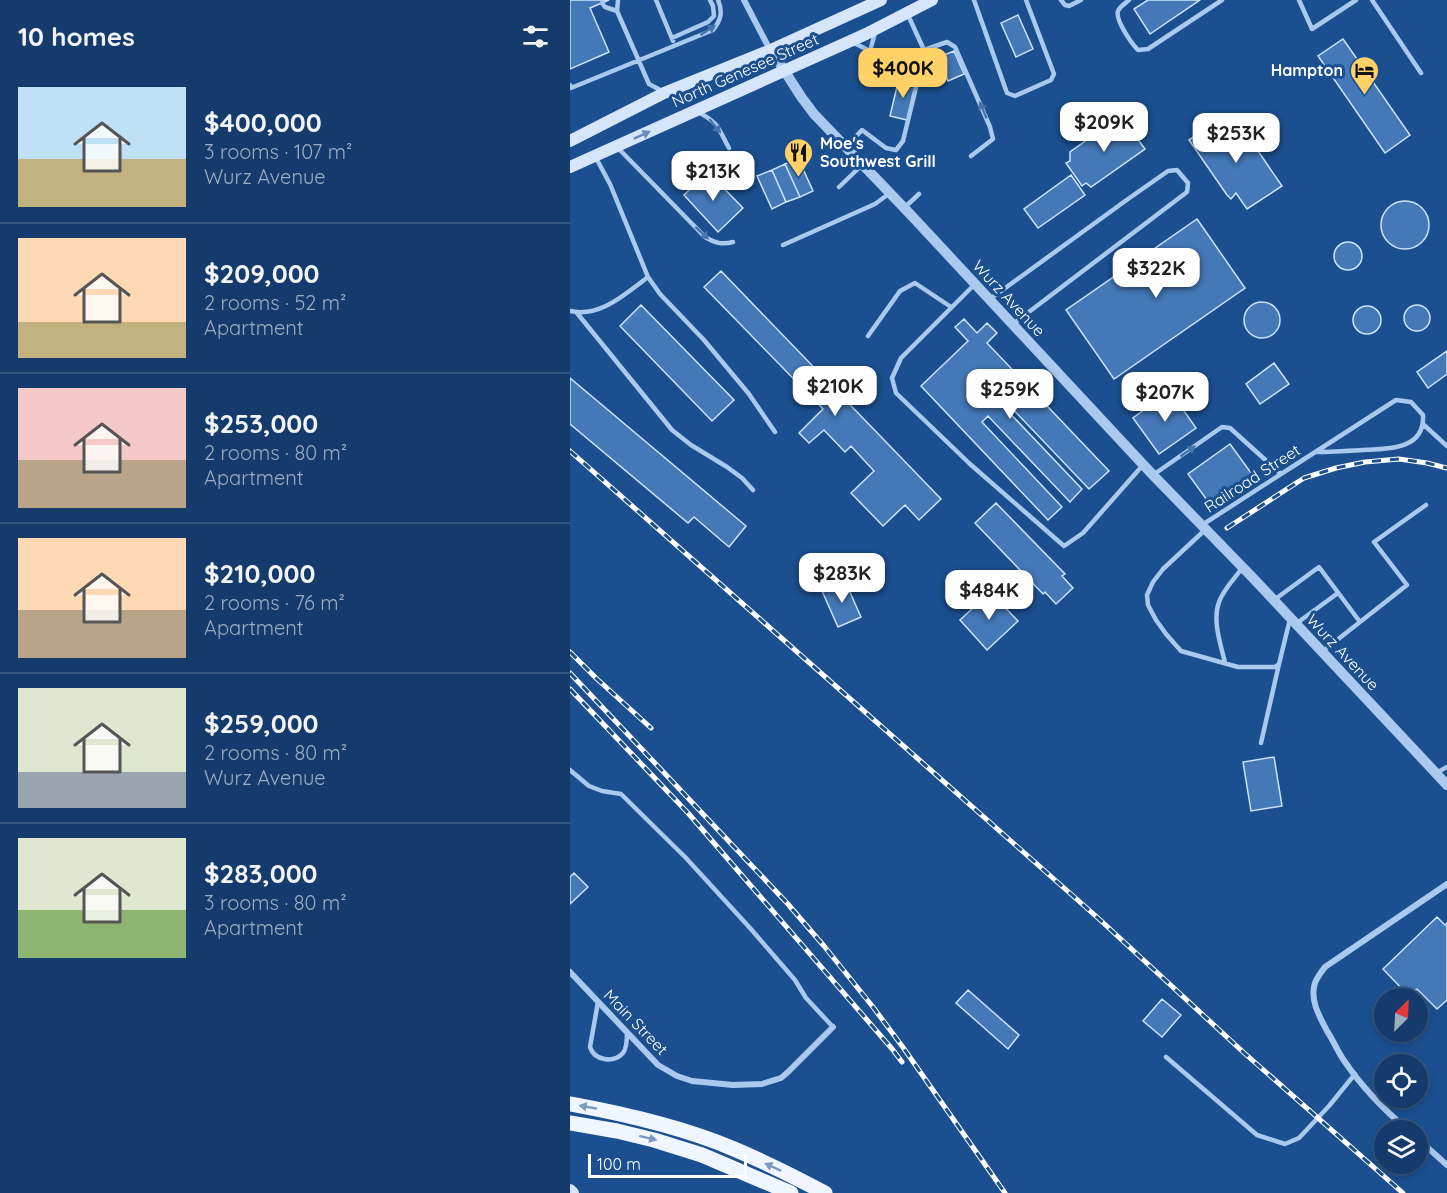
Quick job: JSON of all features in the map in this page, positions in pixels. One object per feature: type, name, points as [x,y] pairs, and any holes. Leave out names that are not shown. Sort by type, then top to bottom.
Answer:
[{"type":"main road","name":"North Genesee Street","points":[[570,141],[664,93],[771,50],[881,0]]},
{"type":"main road","name":"North Genesee Street","points":[[570,168],[848,42],[932,0]]},
{"type":"main road","points":[[570,1104],[676,1129],[733,1149],[798,1178],[825,1193]]},
{"type":"main road","points":[[570,1123],[617,1131],[692,1152],[791,1193]]},
{"type":"street","name":"Wurz Avenue","points":[[744,0],[771,50],[814,114],[1447,784]]},
{"type":"street","points":[[1396,1120],[1368,1092],[1343,1059],[1317,1013],[1313,988],[1317,977],[1325,967],[1447,884]]},
{"type":"street","name":"Main Street","points":[[570,972],[658,1065],[677,1076],[692,1081],[762,1084],[781,1078],[833,1027]]},
{"type":"street","points":[[1428,1148],[1447,1165]]},
{"type":"lane","points":[[618,0],[617,11],[649,84],[644,103]]},
{"type":"lane","points":[[656,0],[676,46]]},
{"type":"lane","points":[[672,38],[708,22],[714,16],[710,0]]},
{"type":"lane","points":[[570,85],[571,88],[712,30],[720,17],[721,8],[718,0]]},
{"type":"lane","points":[[974,0],[1007,93],[1016,96],[1051,80],[1054,74],[1026,0]]},
{"type":"lane","points":[[1061,0],[1065,5],[1070,6],[1081,0]]},
{"type":"lane","points":[[1129,0],[1122,5],[1118,18],[1138,50],[1149,49],[1222,0]]},
{"type":"lane","points":[[1299,0],[1312,29],[1356,0]]},
{"type":"lane","points":[[1372,0],[1421,73]]},
{"type":"lane","points":[[602,3],[605,7],[617,11]]},
{"type":"lane","points":[[907,13],[924,50],[947,42],[955,47],[993,139],[971,156]]},
{"type":"lane","points":[[870,51],[878,28]]},
{"type":"lane","points":[[846,147],[862,130],[886,148],[896,150],[903,141],[918,79],[915,74],[877,64],[870,51],[858,44],[848,42]]},
{"type":"lane","points":[[649,84],[664,93]]},
{"type":"lane","points":[[695,111],[716,124],[729,148]]},
{"type":"lane","points":[[616,146],[705,237],[713,242],[724,244],[734,242]]},
{"type":"lane","points":[[595,156],[610,184],[648,277],[660,294],[704,340],[749,394],[775,432]]},
{"type":"lane","points":[[839,187],[863,164]]},
{"type":"lane","points":[[990,299],[1168,171],[1177,170],[1188,183],[1187,192],[1013,324]]},
{"type":"lane","points":[[783,245],[875,204],[890,193]]},
{"type":"lane","points":[[904,208],[920,194]]},
{"type":"lane","points":[[570,311],[577,313],[596,311],[648,277]]},
{"type":"lane","points":[[868,336],[900,291],[915,284],[951,307]]},
{"type":"lane","points":[[975,284],[901,358],[892,378],[896,393],[970,464],[1064,546],[1083,533],[1143,464]]},
{"type":"lane","points":[[577,313],[672,430],[691,445],[728,466],[753,490]]},
{"type":"lane","name":"Railroad Street","points":[[1279,664],[1275,667],[1238,667],[1181,651],[1156,620],[1148,605],[1147,596],[1153,582],[1163,569],[1204,527],[1281,474],[1315,452],[1396,400],[1411,402],[1423,415],[1424,425],[1418,435],[1408,444],[1394,449],[1315,452]]},
{"type":"lane","points":[[1424,425],[1447,446]]},
{"type":"lane","points":[[1153,475],[1222,427],[1230,428],[1281,474]]},
{"type":"lane","points":[[1322,652],[1407,585],[1374,542],[1426,505]]},
{"type":"lane","points":[[1225,663],[1216,622],[1218,604],[1243,567]]},
{"type":"lane","points":[[1274,600],[1319,567],[1360,622]]},
{"type":"lane","points":[[1261,742],[1279,664],[1293,621],[1338,593]]},
{"type":"lane","points":[[1436,773],[1447,767]]},
{"type":"lane","points":[[570,770],[589,786],[621,794],[686,858],[750,928],[795,980],[806,998],[833,1027]]},
{"type":"lane","points":[[598,1002],[590,1047],[592,1053],[603,1059],[617,1057],[625,1049],[627,1033]]},
{"type":"lane","points":[[1166,1057],[1257,1135],[1285,1144],[1299,1138],[1355,1074]]},
{"type":"building","points":[[570,0],[609,0],[590,8],[609,52],[570,69]]},
{"type":"building","points":[[1148,0],[1200,0],[1150,34],[1134,9]]},
{"type":"building","points":[[1018,15],[1033,49],[1016,57],[1001,23]]},
{"type":"building","name":"Hampton","points":[[1343,39],[1410,135],[1385,153],[1318,56]]},
{"type":"building","points":[[954,51],[964,74],[948,81],[939,57]]},
{"type":"building","points":[[899,78],[916,82],[907,120],[890,116]]},
{"type":"building","points":[[1121,116],[1145,149],[1091,187],[1086,183],[1082,186],[1066,163],[1070,161],[1070,152]]},
{"type":"building","points":[[1220,119],[1232,137],[1243,129],[1282,186],[1247,209],[1236,193],[1231,199],[1227,195],[1189,140]]},
{"type":"building","name":"Moe's Southwest Grill","points":[[798,158],[813,191],[800,197],[785,164]]},
{"type":"building","points":[[785,164],[800,197],[786,202],[772,170]]},
{"type":"building","points":[[772,170],[786,202],[772,209],[757,176]]},
{"type":"building","points":[[708,172],[743,208],[718,232],[684,195]]},
{"type":"building","points":[[1071,175],[1085,195],[1038,228],[1024,209]]},
{"type":"building","points":[[1400,201],[1410,201],[1422,208],[1429,220],[1429,230],[1422,242],[1410,249],[1400,249],[1385,238],[1381,230],[1381,220],[1392,205]]},
{"type":"building","points":[[1197,219],[1245,288],[1114,379],[1066,310]]},
{"type":"building","points":[[1348,242],[1358,246],[1362,256],[1358,266],[1348,270],[1338,266],[1334,256],[1338,246]]},
{"type":"building","points":[[721,271],[941,499],[919,520],[905,505],[883,526],[851,493],[874,471],[851,446],[845,452],[824,430],[809,443],[799,433],[823,409],[704,287]]},
{"type":"building","points":[[1262,302],[1275,307],[1280,320],[1275,333],[1262,338],[1249,333],[1244,320],[1249,307]]},
{"type":"building","points":[[641,305],[734,400],[712,421],[620,326]]},
{"type":"building","points":[[1417,305],[1426,309],[1430,318],[1426,327],[1417,331],[1408,327],[1404,318],[1408,309]]},
{"type":"building","points":[[1367,306],[1377,310],[1381,320],[1377,330],[1367,334],[1357,330],[1353,320],[1357,310]]},
{"type":"building","points":[[964,319],[977,333],[987,323],[997,333],[987,343],[1109,471],[1089,489],[1006,402],[1002,405],[1082,489],[1070,502],[988,416],[982,422],[1062,507],[1048,520],[921,386],[968,341],[955,327]]},
{"type":"building","points":[[1447,351],[1447,374],[1428,388],[1417,372]]},
{"type":"building","points":[[1274,363],[1289,384],[1260,404],[1246,384]]},
{"type":"building","points":[[570,378],[746,526],[729,547],[694,517],[688,523],[570,424]]},
{"type":"building","points":[[1170,391],[1196,428],[1159,454],[1133,418]]},
{"type":"building","points":[[1230,444],[1254,477],[1212,507],[1188,474]]},
{"type":"building","points":[[996,503],[1065,574],[1062,576],[1073,588],[1056,604],[1045,592],[1043,594],[975,523]]},
{"type":"building","points":[[845,581],[861,617],[838,627],[822,591]]},
{"type":"building","points":[[990,592],[1018,621],[987,650],[960,620]]},
{"type":"building","points":[[1274,757],[1282,806],[1251,811],[1243,762]]},
{"type":"building","points":[[574,873],[588,887],[570,904],[570,877]]},
{"type":"building","points":[[1437,917],[1445,925],[1447,923],[1447,1000],[1437,1009],[1428,1000],[1428,988],[1401,988],[1383,969]]},
{"type":"building","points":[[968,990],[1019,1035],[1008,1049],[956,1003]]},
{"type":"building","points":[[1162,999],[1181,1015],[1162,1037],[1143,1021]]},
{"type":"railway","points":[[570,451],[1098,918],[1242,1051],[1403,1193]]},
{"type":"railway","points":[[1227,528],[1304,478],[1336,468],[1365,462],[1399,459],[1447,468]]},
{"type":"railway","points":[[570,652],[651,728]]},
{"type":"railway","points":[[570,673],[787,903],[824,946],[902,1046],[1005,1193]]},
{"type":"railway","points":[[570,689],[688,813],[902,1062]]},
{"type":"place","name":"Hampton","points":[[1364,96]]},
{"type":"place","name":"Moe's Southwest Grill","points":[[799,178]]}]
